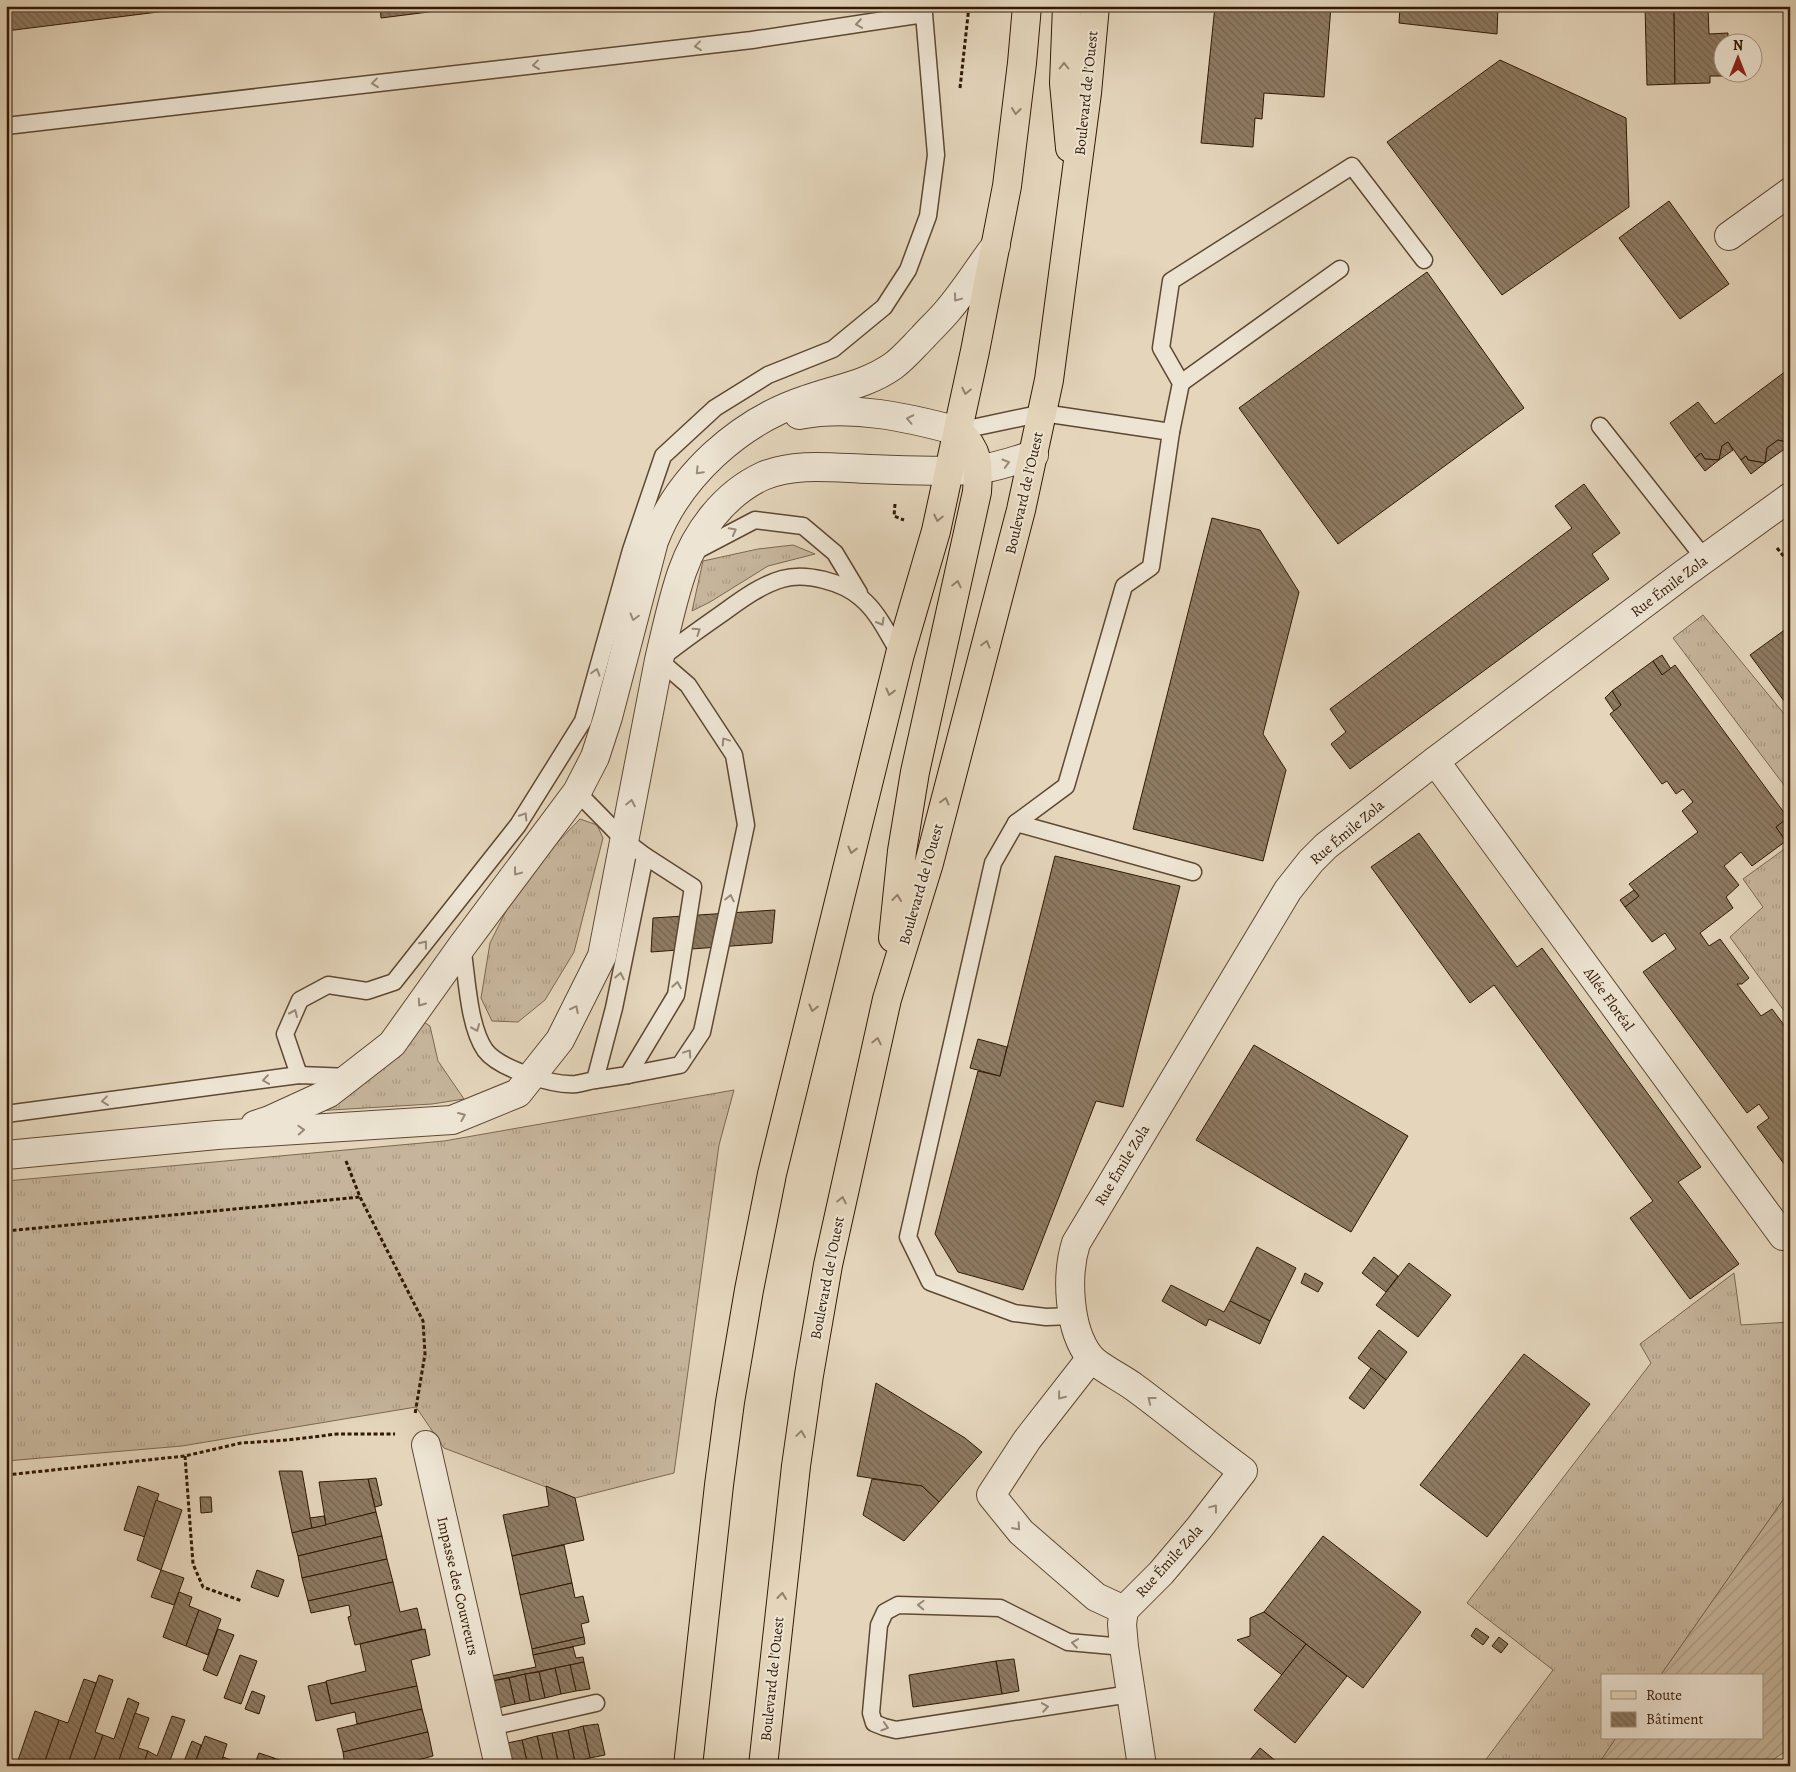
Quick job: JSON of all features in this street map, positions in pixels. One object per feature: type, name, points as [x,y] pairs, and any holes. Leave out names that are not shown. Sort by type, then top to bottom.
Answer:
[{"type":"main road","points":[[688,1766],[719,1485],[730,1402],[749,1290],[772,1174],[900,654],[936,531],[958,431],[1007,186],[1027,6]]},
{"type":"main road","points":[[1067,6],[1064,58],[1065,108],[1075,184]]},
{"type":"main road","name":"Boulevard de l'Ouest","points":[[763,1766],[796,1466],[808,1375],[828,1265],[887,999],[929,863],[1021,510],[1043,413],[1087,93],[1095,6]]},
{"type":"main road","points":[[887,999],[902,851],[915,772],[977,492],[978,470],[975,452],[968,440],[958,431]]},
{"type":"street","points":[[1729,236],[1790,192]]},
{"type":"street","points":[[217,1135],[270,1120],[329,1093],[392,1044],[462,946],[577,792],[595,756],[608,717],[649,559],[661,523],[675,499],[688,482],[734,437],[752,425],[788,406],[850,387],[880,375],[894,365],[911,350],[949,309],[996,245]]},
{"type":"street","points":[[734,437],[782,419],[824,411],[890,415],[958,431]]},
{"type":"street","points":[[6,1155],[217,1135],[452,1120],[518,1092],[560,1040],[602,956],[634,848],[659,660],[682,572],[690,554],[713,515],[731,497],[764,476],[796,468],[978,470],[1034,455]]},
{"type":"street","name":"Rue Émile Zola","points":[[1142,1766],[1124,1647],[1122,1624],[1124,1610],[1161,1573],[1243,1471],[1133,1386],[1091,1358],[1083,1346],[1074,1316],[1070,1275],[1072,1256],[1076,1243],[1288,890],[1311,861],[1326,846],[1435,761],[1790,497]]},
{"type":"street","name":"Allée Floréal","points":[[1435,761],[1783,1236]]},
{"type":"street","name":"Rue Émile Zola","points":[[1091,1358],[1027,1440],[991,1496],[1021,1532],[1096,1596],[1124,1610]]},
{"type":"street","name":"Impasse des Couvreurs","points":[[418,1440],[499,1766]]},
{"type":"lane","points":[[6,126],[752,40],[924,14],[936,155],[928,216],[908,270],[884,307],[833,349],[768,375],[716,408],[663,456],[631,550],[583,721],[518,825],[394,982],[367,992],[328,985],[300,1000],[285,1034],[299,1075]]},
{"type":"lane","points":[[1074,1316],[1046,1317],[1014,1313],[930,1282],[908,1237],[993,862],[1016,823],[1066,786],[1124,586],[1151,567],[1171,432],[1181,383],[1161,348],[1171,281],[1352,166],[1424,260]]},
{"type":"lane","points":[[1181,383],[1340,269]]},
{"type":"lane","points":[[958,431],[1043,413],[1171,432]]},
{"type":"lane","points":[[1600,426],[1705,559]]},
{"type":"lane","points":[[690,554],[755,520],[803,526],[834,553],[861,598]]},
{"type":"lane","points":[[462,946],[473,1021],[486,1050],[501,1063],[530,1077],[575,1084],[680,1065],[702,1032],[746,825],[734,755],[688,685],[659,660],[682,641],[753,592],[784,579],[815,577],[845,586],[861,598],[876,613],[900,654]]},
{"type":"lane","points":[[577,792],[634,848],[693,887],[676,995],[628,1074]]},
{"type":"lane","points":[[1016,823],[1192,872]]},
{"type":"lane","points":[[595,1080],[614,1008],[634,848]]},
{"type":"lane","points":[[6,1114],[299,1075],[350,1077]]},
{"type":"lane","points":[[1124,1647],[1068,1642],[1000,1608],[898,1605],[885,1612],[880,1625],[871,1713],[874,1723],[896,1730],[1130,1694]]},
{"type":"lane","points":[[490,1727],[596,1703]]},
{"type":"path","points":[[6,1475],[185,1456],[241,1443],[337,1434],[418,1440],[425,1354],[423,1321],[360,1197],[334,1128]]},
{"type":"path","points":[[6,1231],[360,1197]]},
{"type":"path","points":[[185,1456],[194,1564],[203,1587],[242,1601]]},
{"type":"green space","points":[[793,545],[815,554],[768,566],[692,611],[703,561],[758,549]]},
{"type":"green space","points":[[1703,615],[1790,721],[1790,793],[1673,638]]},
{"type":"green space","points":[[580,819],[597,825],[603,838],[574,952],[545,1000],[518,1022],[492,1021],[481,998],[490,943],[522,879]]},
{"type":"green space","points":[[1790,845],[1790,1019],[1730,937],[1763,907],[1743,879]]},
{"type":"green space","points":[[421,1020],[430,1026],[438,1061],[464,1099],[432,1104],[314,1111]]},
{"type":"green space","points":[[734,1090],[719,1145],[674,1473],[575,1498],[444,1448],[416,1407],[182,1446],[6,1461],[6,1181],[444,1141]]},
{"type":"green space","points":[[1734,1273],[1741,1325],[1790,1322],[1790,1490],[1661,1674],[1601,1674],[1601,1740],[1615,1740],[1597,1766],[1481,1766],[1553,1670],[1467,1603],[1651,1363],[1640,1344]]},
{"type":"green space","points":[[1790,1490],[1790,1748],[1764,1766],[1597,1766],[1615,1740],[1764,1740],[1764,1674],[1661,1674]]},
{"type":"building","points":[[6,6],[206,6],[6,31]]},
{"type":"building","points":[[380,6],[476,6],[381,18]]},
{"type":"building","points":[[1215,6],[1331,6],[1324,97],[1264,93],[1262,119],[1255,118],[1253,147],[1201,143]]},
{"type":"building","points":[[1400,6],[1498,6],[1497,34],[1399,23]]},
{"type":"building","points":[[1645,6],[1674,6],[1675,84],[1647,85]]},
{"type":"building","points":[[1708,7],[1709,34],[1714,34],[1714,76],[1710,76],[1710,83],[1675,84],[1674,8]]},
{"type":"building","points":[[1500,60],[1626,118],[1629,207],[1502,295],[1387,142]]},
{"type":"building","points":[[1669,201],[1729,284],[1680,319],[1619,238]]},
{"type":"building","points":[[1427,272],[1524,408],[1338,544],[1239,408]]},
{"type":"building","points":[[1790,368],[1790,443],[1778,440],[1767,448],[1765,463],[1748,460],[1746,456],[1741,460],[1728,442],[1722,446],[1719,460],[1705,459],[1701,453],[1695,458],[1670,423],[1698,402],[1715,424]]},
{"type":"building","points":[[1778,440],[1790,443],[1790,445],[1765,463],[1767,448]]},
{"type":"building","points":[[1728,442],[1733,450],[1719,460],[1722,446]]},
{"type":"building","points":[[1701,453],[1705,459],[1719,460],[1705,471],[1695,458]]},
{"type":"building","points":[[1746,456],[1748,460],[1765,463],[1751,474],[1741,460]]},
{"type":"building","points":[[1584,484],[1620,533],[1592,554],[1609,579],[1350,769],[1331,744],[1346,732],[1330,709],[1572,528],[1555,506]]},
{"type":"building","points":[[1212,518],[1260,530],[1299,592],[1263,734],[1286,770],[1263,861],[1133,829]]},
{"type":"building","points":[[1786,629],[1790,634],[1790,709],[1750,655]]},
{"type":"building","points":[[1662,655],[1671,669],[1662,675],[1653,661]]},
{"type":"building","points":[[1653,661],[1662,675],[1675,665],[1788,818],[1776,827],[1786,841],[1752,866],[1741,852],[1724,866],[1739,885],[1726,897],[1733,908],[1700,933],[1709,946],[1720,939],[1749,978],[1742,984],[1737,984],[1761,1016],[1772,1009],[1790,1033],[1790,1166],[1787,1168],[1757,1127],[1769,1118],[1759,1104],[1747,1113],[1643,972],[1676,949],[1665,933],[1652,942],[1625,907],[1639,896],[1629,884],[1698,832],[1682,811],[1693,802],[1683,789],[1676,794],[1667,781],[1662,784],[1610,714],[1621,705],[1612,691]]},
{"type":"building","points":[[1612,691],[1621,705],[1614,711],[1605,698]]},
{"type":"building","points":[[1785,820],[1790,828],[1790,839],[1786,841],[1776,827]]},
{"type":"building","points":[[1419,833],[1517,967],[1542,948],[1701,1167],[1678,1182],[1739,1264],[1690,1299],[1630,1218],[1653,1201],[1494,985],[1470,1003],[1371,867]]},
{"type":"building","points":[[1055,856],[1180,886],[1123,1107],[1096,1101],[1023,1290],[958,1272],[935,1234],[978,1071],[1000,1076]]},
{"type":"building","points":[[1634,890],[1639,896],[1625,907],[1620,900]]},
{"type":"building","points":[[775,910],[772,943],[651,952],[653,918]]},
{"type":"building","points":[[978,1039],[1007,1047],[1000,1076],[970,1068]]},
{"type":"building","points":[[1254,1045],[1408,1136],[1351,1232],[1196,1140]]},
{"type":"building","points":[[1257,1247],[1296,1268],[1270,1321],[1230,1301]]},
{"type":"building","points":[[1374,1257],[1398,1276],[1386,1292],[1362,1273]]},
{"type":"building","points":[[1409,1263],[1451,1295],[1418,1337],[1376,1305]]},
{"type":"building","points":[[1305,1273],[1323,1283],[1318,1292],[1301,1283]]},
{"type":"building","points":[[1171,1285],[1224,1312],[1230,1301],[1270,1321],[1260,1344],[1209,1319],[1206,1326],[1162,1301]]},
{"type":"building","points":[[1379,1330],[1407,1352],[1386,1380],[1358,1358]]},
{"type":"building","points":[[1524,1354],[1590,1404],[1487,1537],[1420,1485]]},
{"type":"building","points":[[1371,1368],[1386,1380],[1364,1409],[1349,1398]]},
{"type":"building","points":[[876,1383],[965,1438],[982,1452],[939,1502],[922,1486],[857,1476]]},
{"type":"building","points":[[279,1471],[302,1471],[312,1528],[292,1533]]},
{"type":"building","points":[[376,1478],[382,1505],[375,1507],[368,1479]]},
{"type":"building","points":[[368,1479],[376,1512],[326,1525],[319,1482]]},
{"type":"building","points":[[872,1479],[922,1486],[939,1502],[904,1541],[863,1515]]},
{"type":"building","points":[[138,1486],[159,1494],[145,1537],[124,1530]]},
{"type":"building","points":[[546,1486],[575,1498],[584,1540],[512,1556],[503,1515],[549,1506]]},
{"type":"building","points":[[200,1497],[211,1497],[212,1512],[201,1513]]},
{"type":"building","points":[[156,1500],[182,1510],[161,1570],[137,1560]]},
{"type":"building","points":[[376,1512],[382,1536],[298,1556],[292,1533]]},
{"type":"building","points":[[324,1516],[326,1525],[312,1528],[310,1518]]},
{"type":"building","points":[[382,1536],[387,1559],[302,1578],[298,1556]]},
{"type":"building","points":[[1323,1536],[1421,1612],[1363,1688],[1264,1612]]},
{"type":"building","points":[[564,1545],[572,1583],[520,1595],[512,1556]]},
{"type":"building","points":[[387,1559],[393,1582],[308,1601],[302,1578]]},
{"type":"building","points":[[161,1570],[184,1578],[174,1605],[151,1597]]},
{"type":"building","points":[[257,1570],[284,1580],[278,1597],[251,1587]]},
{"type":"building","points":[[393,1582],[400,1612],[417,1608],[422,1629],[355,1645],[348,1617],[351,1616],[349,1605],[311,1613],[308,1601]]},
{"type":"building","points":[[572,1583],[575,1598],[583,1596],[589,1622],[581,1624],[584,1637],[532,1649],[520,1595]]},
{"type":"building","points":[[179,1592],[192,1597],[189,1606],[199,1610],[186,1646],[163,1637]]},
{"type":"building","points":[[199,1610],[221,1619],[208,1655],[186,1646]]},
{"type":"building","points":[[1264,1612],[1306,1644],[1282,1675],[1237,1640],[1250,1636],[1250,1618]]},
{"type":"building","points":[[1476,1628],[1489,1637],[1483,1645],[1471,1636]]},
{"type":"building","points":[[218,1629],[234,1635],[217,1676],[203,1670]]},
{"type":"building","points":[[425,1629],[430,1655],[411,1660],[417,1686],[331,1704],[326,1681],[366,1671],[360,1644]]},
{"type":"building","points":[[584,1637],[585,1644],[533,1655],[532,1649]]},
{"type":"building","points":[[1499,1637],[1508,1644],[1501,1653],[1492,1646]]},
{"type":"building","points":[[1306,1644],[1347,1676],[1295,1743],[1254,1710]]},
{"type":"building","points":[[573,1647],[576,1658],[583,1657],[584,1662],[492,1681],[491,1676],[536,1667],[533,1655]]},
{"type":"building","points":[[240,1655],[257,1661],[241,1704],[224,1698]]},
{"type":"building","points":[[1014,1659],[1019,1691],[1002,1694],[996,1661]]},
{"type":"building","points":[[996,1661],[1002,1694],[913,1707],[909,1675]]},
{"type":"building","points":[[584,1662],[590,1689],[576,1691],[570,1665]]},
{"type":"building","points":[[570,1665],[576,1691],[561,1694],[555,1668]]},
{"type":"building","points":[[555,1668],[561,1694],[545,1698],[539,1672]]},
{"type":"building","points":[[539,1672],[545,1698],[530,1701],[525,1674]]},
{"type":"building","points":[[525,1674],[530,1701],[515,1704],[509,1678]]},
{"type":"building","points":[[99,1675],[113,1680],[95,1732],[103,1735],[92,1766],[67,1766]]},
{"type":"building","points":[[509,1678],[515,1704],[498,1708],[492,1681]]},
{"type":"building","points":[[84,1679],[96,1683],[67,1766],[43,1766],[59,1720],[68,1723]]},
{"type":"building","points":[[326,1682],[331,1704],[417,1686],[422,1709],[357,1724],[355,1712],[316,1721],[308,1686]]},
{"type":"building","points":[[252,1691],[265,1696],[259,1714],[245,1709]]},
{"type":"building","points":[[128,1698],[139,1703],[117,1766],[92,1766],[103,1735],[114,1739]]},
{"type":"building","points":[[422,1709],[428,1732],[343,1752],[337,1729]]},
{"type":"building","points":[[35,1711],[59,1720],[43,1766],[16,1766]]},
{"type":"building","points":[[135,1713],[149,1718],[138,1748],[148,1751],[143,1766],[117,1766]]},
{"type":"building","points":[[172,1716],[185,1720],[168,1766],[143,1766],[148,1751],[157,1756]]},
{"type":"building","points":[[598,1724],[605,1755],[590,1758],[583,1726]]},
{"type":"building","points":[[583,1726],[590,1758],[575,1762],[568,1730]]},
{"type":"building","points":[[568,1730],[575,1762],[559,1766],[552,1733]]},
{"type":"building","points":[[428,1732],[433,1756],[395,1766],[345,1766],[343,1752]]},
{"type":"building","points":[[552,1733],[559,1766],[544,1766],[537,1736]]},
{"type":"building","points":[[205,1736],[227,1744],[220,1766],[194,1766]]},
{"type":"building","points":[[537,1736],[544,1766],[528,1766],[522,1740]]},
{"type":"building","points":[[522,1740],[528,1766],[512,1766],[507,1743]]},
{"type":"building","points":[[192,1741],[201,1745],[194,1766],[168,1766],[170,1760],[183,1764]]},
{"type":"building","points":[[1260,1748],[1282,1766],[1245,1766]]},
{"type":"building","points":[[259,1753],[274,1758],[270,1766],[254,1766]]},
{"type":"building","points":[[223,1757],[244,1765],[244,1766],[220,1766]]},
{"type":"building","points":[[274,1758],[283,1761],[281,1766],[270,1766]]}]
